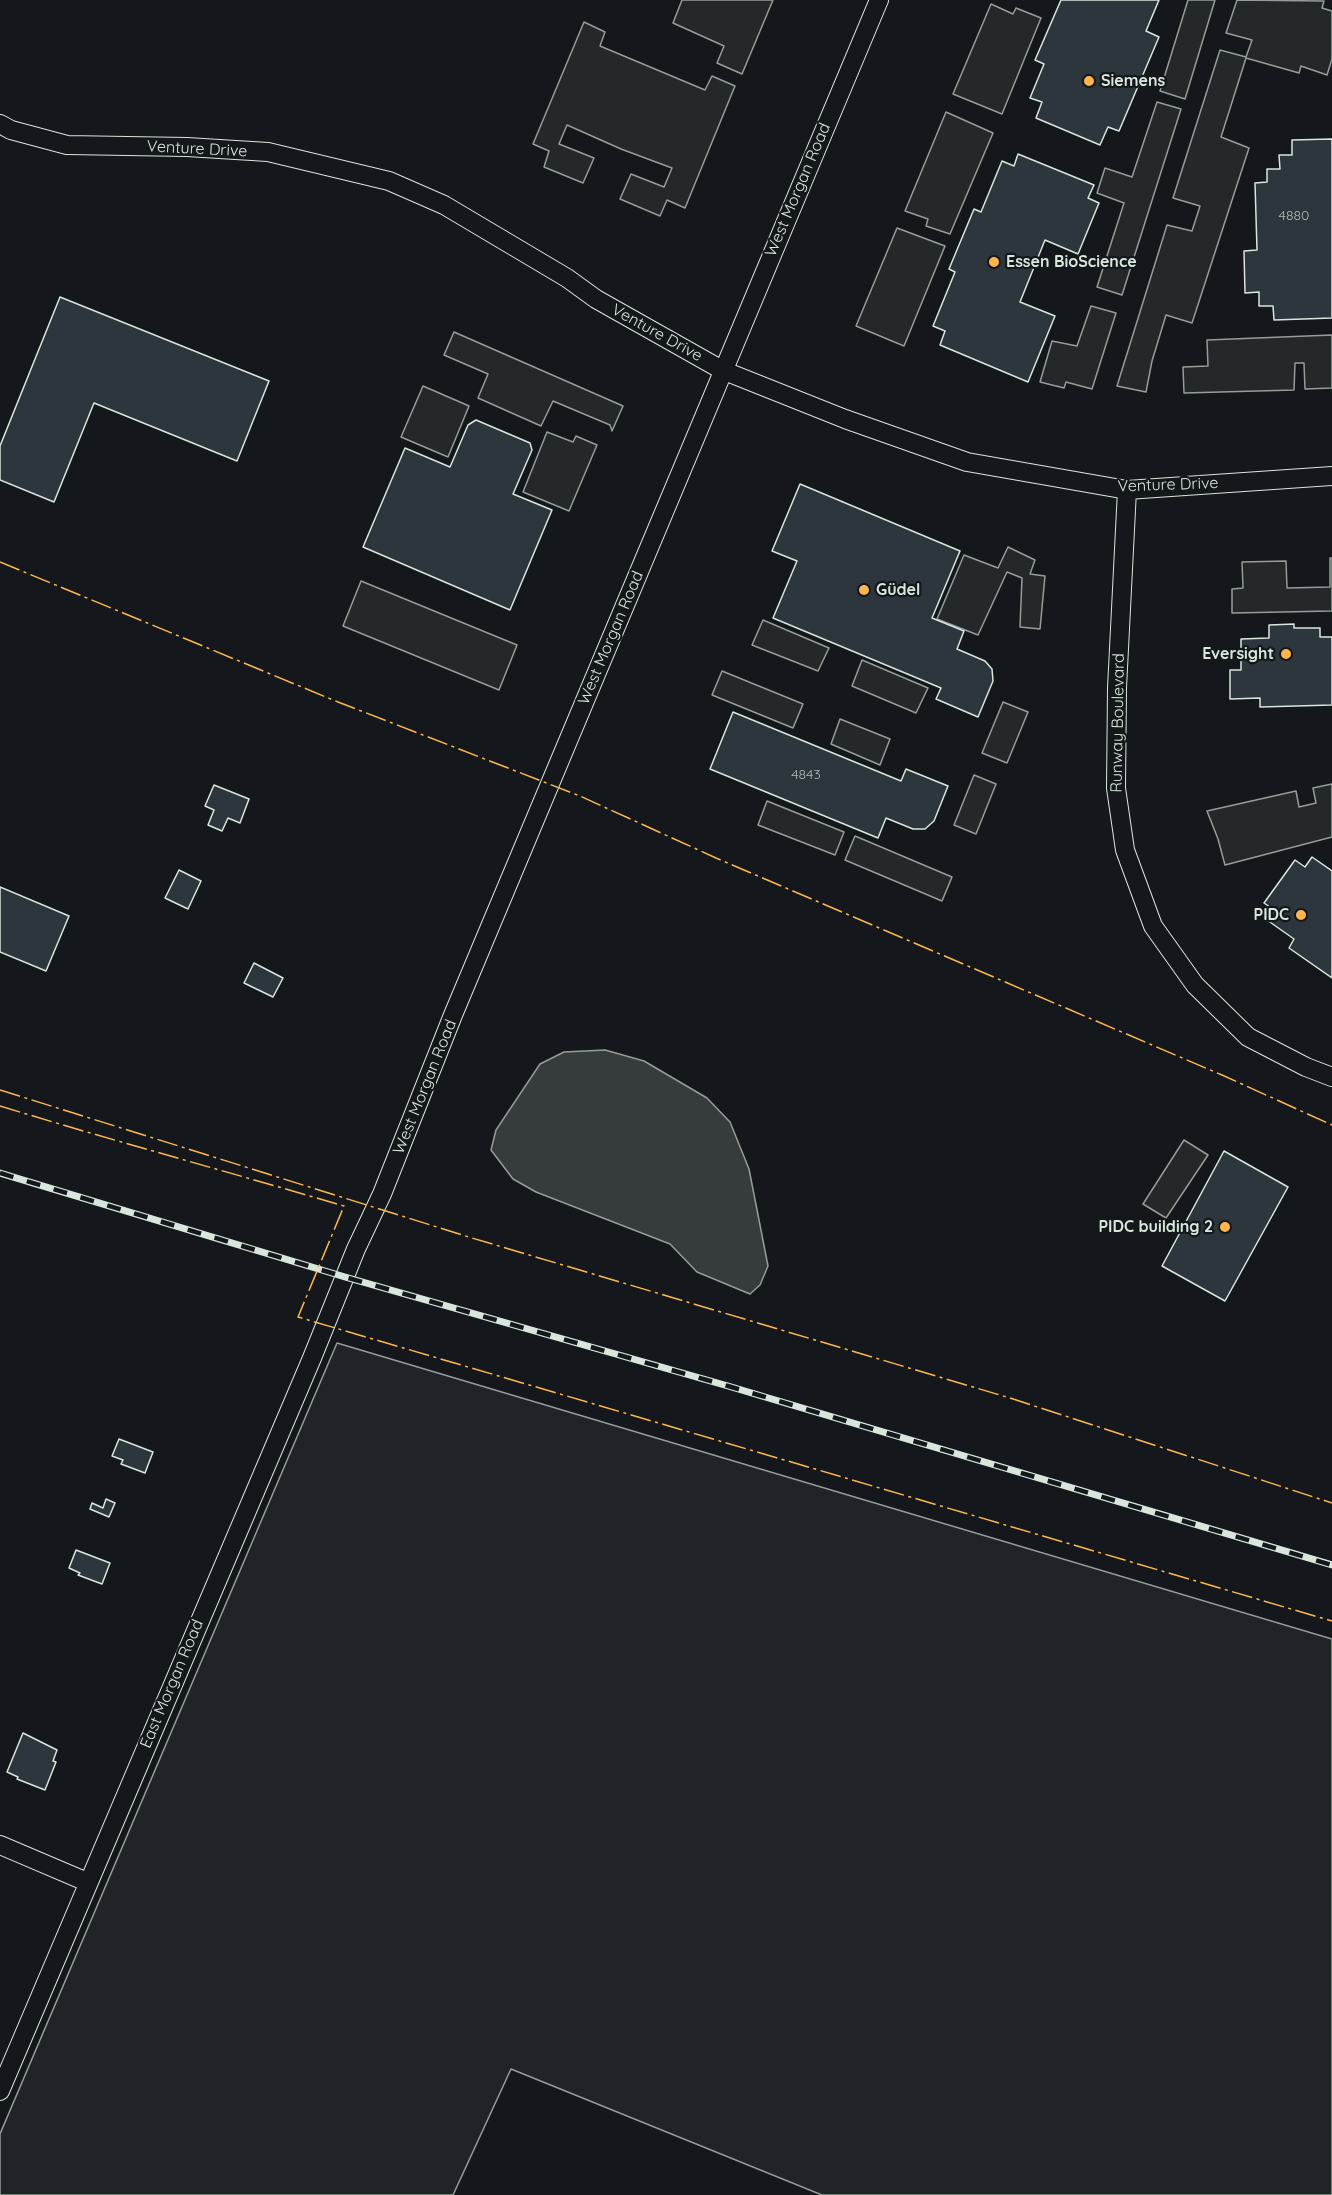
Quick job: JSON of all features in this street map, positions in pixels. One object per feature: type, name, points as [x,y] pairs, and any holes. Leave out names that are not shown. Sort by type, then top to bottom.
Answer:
[{"type":"street","name":"West Morgan Road","points":[[345,1277],[382,1194],[449,1026],[722,370],[879,0]]},
{"type":"street","name":"Venture Drive","points":[[0,124],[11,130],[67,145],[187,147],[268,152],[389,181],[444,205],[530,256],[596,299],[722,370],[845,419],[967,462],[1127,490],[1332,476]]},
{"type":"street","name":"Runway Boulevard","points":[[1127,490],[1117,688],[1116,788],[1125,850],[1154,926],[1195,985],[1248,1037],[1306,1067],[1332,1077]]},
{"type":"street","name":"East Morgan Road","points":[[0,2091],[345,1277]]},
{"type":"street","points":[[0,1845],[87,1882]]},
{"type":"shaded area","points":[[682,0],[773,0],[742,74],[717,63],[724,46],[673,23]]},
{"type":"shaded area","points":[[1188,0],[1215,0],[1185,99],[1160,91]]},
{"type":"shaded area","points":[[1237,0],[1324,1],[1322,8],[1332,11],[1332,59],[1327,75],[1301,66],[1299,73],[1246,58],[1221,137],[1249,148],[1192,323],[1166,315],[1152,361],[1146,392],[1117,386],[1167,225],[1192,231],[1200,206],[1173,198],[1220,50],[1246,57],[1252,40],[1226,33]]},
{"type":"shaded area","points":[[991,4],[1013,14],[1016,8],[1041,18],[1002,114],[953,94]]},
{"type":"shaded area","points":[[584,22],[605,32],[600,46],[705,90],[712,76],[735,86],[685,208],[667,200],[660,216],[620,199],[631,174],[664,187],[672,168],[567,125],[559,144],[594,158],[583,183],[544,167],[549,151],[533,144]]},
{"type":"shaded area","points":[[1157,102],[1181,109],[1122,295],[1097,287],[1124,203],[1097,193],[1105,168],[1132,177]]},
{"type":"shaded area","points":[[946,112],[993,133],[950,234],[926,226],[928,219],[905,211]]},
{"type":"shaded area","points":[[897,228],[945,246],[904,346],[856,326]]},
{"type":"shaded area","points":[[1091,306],[1116,313],[1092,389],[1066,382],[1064,388],[1040,382],[1052,341],[1077,346]]},
{"type":"shaded area","points":[[454,332],[623,406],[612,431],[610,425],[553,401],[541,426],[478,398],[488,374],[444,355]]},
{"type":"shaded area","points":[[1332,335],[1332,388],[1305,389],[1304,363],[1295,363],[1294,390],[1184,393],[1183,367],[1208,366],[1207,340]]},
{"type":"shaded area","points":[[423,386],[469,406],[448,457],[401,437]]},
{"type":"shaded area","points":[[547,432],[573,442],[576,436],[597,445],[569,511],[523,492]]},
{"type":"shaded area","points":[[1008,547],[1035,560],[1030,574],[1045,576],[1040,629],[1020,627],[1022,578],[1007,572],[978,635],[937,619],[964,555],[998,568]]},
{"type":"shaded area","points":[[1330,558],[1332,558],[1332,611],[1232,613],[1232,589],[1243,588],[1242,562],[1286,561],[1287,588],[1330,587]]},
{"type":"shaded area","points":[[361,581],[517,645],[499,690],[343,626]]},
{"type":"shaded area","points":[[763,620],[829,648],[818,671],[752,645]]},
{"type":"shaded area","points":[[862,660],[928,688],[916,713],[852,686]]},
{"type":"shaded area","points":[[722,671],[803,704],[793,728],[712,695]]},
{"type":"shaded area","points":[[1003,702],[1028,712],[1007,763],[982,753]]},
{"type":"shaded area","points":[[840,719],[890,739],[880,765],[831,744]]},
{"type":"shaded area","points":[[974,775],[996,784],[976,834],[954,825]]},
{"type":"shaded area","points":[[1332,784],[1332,837],[1225,865],[1207,811],[1296,791],[1299,807],[1316,803],[1313,788]]},
{"type":"shaded area","points":[[767,801],[844,832],[835,855],[758,825]]},
{"type":"shaded area","points":[[855,836],[952,877],[942,901],[845,860]]},
{"type":"shaded area","points":[[605,1050],[644,1061],[707,1098],[730,1122],[749,1169],[768,1266],[760,1285],[750,1294],[697,1272],[670,1244],[536,1192],[513,1179],[491,1150],[496,1130],[540,1064],[564,1052]]},
{"type":"shaded area","points":[[1184,1140],[1208,1155],[1166,1218],[1143,1204]]},
{"type":"shaded area","points":[[337,1343],[1332,1639],[1332,2195],[822,2195],[511,2069],[453,2195],[0,2195],[0,2134]]},
{"type":"building","name":"Siemens","points":[[1061,0],[1159,0],[1146,31],[1159,37],[1119,131],[1108,127],[1100,145],[1036,118],[1042,102],[1030,98],[1044,64],[1035,60]]},
{"type":"building","points":[[1332,139],[1332,318],[1274,320],[1273,306],[1259,306],[1259,292],[1245,293],[1244,251],[1257,250],[1255,183],[1267,182],[1267,169],[1280,169],[1279,155],[1292,155],[1292,140]]},
{"type":"building","name":"Essen BioScience","points":[[1018,154],[1094,185],[1088,198],[1099,203],[1078,254],[1045,240],[1020,302],[1055,316],[1028,382],[940,345],[945,331],[933,326],[955,272],[949,269],[974,209],[981,212],[1002,161],[1014,166]]},
{"type":"building","points":[[60,297],[269,381],[237,461],[94,403],[54,502],[0,480],[0,446]]},
{"type":"building","points":[[476,420],[530,443],[532,450],[513,494],[552,510],[510,610],[363,547],[405,448],[450,467],[468,425]]},
{"type":"building","name":"Güdel","points":[[800,484],[960,551],[932,618],[964,631],[957,649],[985,661],[992,669],[993,681],[978,717],[936,699],[941,688],[773,618],[797,561],[772,551]]},
{"type":"building","name":"Eversight","points":[[1294,624],[1294,628],[1320,628],[1320,637],[1332,637],[1332,705],[1260,707],[1260,698],[1230,699],[1230,670],[1241,670],[1241,639],[1269,638],[1269,625]]},
{"type":"building","points":[[733,712],[901,781],[906,769],[948,786],[934,821],[925,829],[913,829],[886,818],[878,838],[710,769]]},
{"type":"building","points":[[214,785],[249,799],[240,823],[228,818],[222,831],[208,825],[214,810],[205,806]]},
{"type":"building","name":"PIDC","points":[[1312,857],[1332,871],[1332,978],[1289,948],[1294,939],[1267,920],[1274,910],[1264,903],[1295,860],[1305,867]]},
{"type":"building","points":[[179,870],[201,881],[188,909],[165,898]]},
{"type":"building","points":[[0,887],[69,916],[46,971],[0,952]]},
{"type":"building","points":[[254,963],[283,978],[273,997],[244,983]]},
{"type":"building","name":"PIDC building 2","points":[[1224,1151],[1288,1187],[1225,1301],[1162,1266]]},
{"type":"building","points":[[119,1439],[153,1452],[145,1473],[121,1464],[123,1460],[112,1456]]},
{"type":"building","points":[[106,1499],[115,1503],[109,1517],[90,1509],[92,1503],[103,1508]]},
{"type":"building","points":[[76,1550],[110,1563],[102,1584],[78,1575],[80,1573],[69,1568]]},
{"type":"building","points":[[23,1733],[57,1750],[53,1761],[56,1762],[45,1790],[17,1779],[18,1777],[7,1772]]},
{"type":"railway","points":[[0,1173],[345,1277],[728,1386],[1332,1565]]},
{"type":"power","points":[[0,562],[338,702],[580,796],[716,858],[1222,1075],[1332,1125]]},
{"type":"power","points":[[0,1090],[472,1238],[1010,1398],[1332,1503]]},
{"type":"power","points":[[0,1106],[344,1206],[298,1317],[1332,1621]]},
{"type":"place","name":"Siemens","points":[[1089,81]]},
{"type":"place","name":"Essen BioScience","points":[[994,262]]},
{"type":"place","name":"Güdel","points":[[864,590]]},
{"type":"place","name":"Eversight","points":[[1286,654]]},
{"type":"place","name":"PIDC","points":[[1301,915]]},
{"type":"place","name":"PIDC building 2","points":[[1225,1227]]}]
